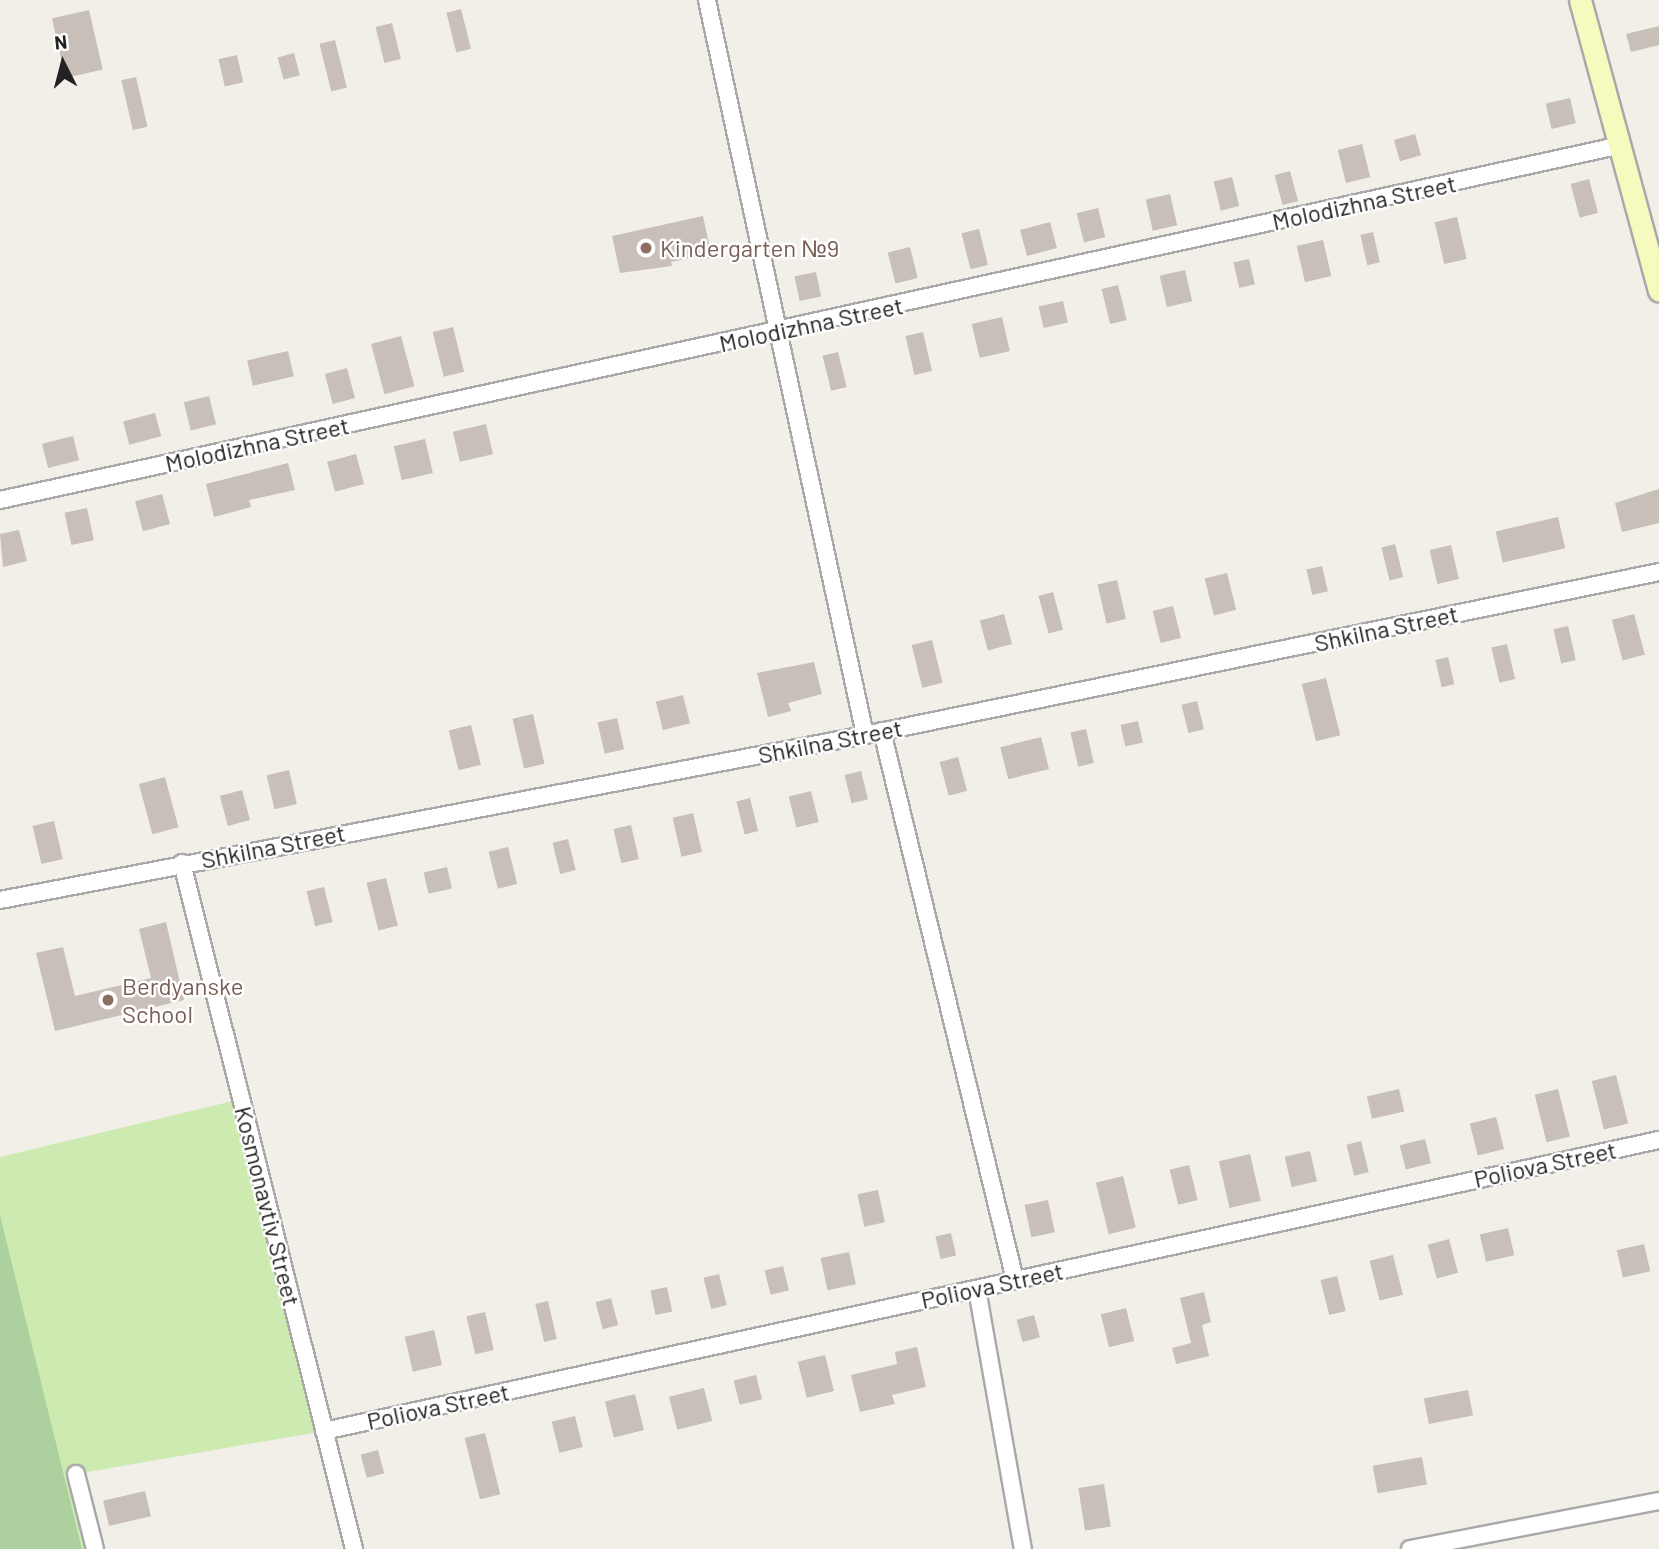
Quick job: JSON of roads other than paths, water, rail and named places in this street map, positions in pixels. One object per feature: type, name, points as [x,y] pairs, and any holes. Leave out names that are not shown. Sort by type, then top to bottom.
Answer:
[{"type":"street","points":[[707,0],[865,734]]},
{"type":"street","points":[[1580,0],[1659,290]]},
{"type":"street","name":"Molodizhna Street","points":[[0,500],[1621,145]]},
{"type":"street","name":"Shkilna Street","points":[[0,900],[882,731],[1659,572]]},
{"type":"street","points":[[882,731],[1015,1280]]},
{"type":"street","name":"Kosmonavtiv Street","points":[[182,863],[354,1549]]},
{"type":"street","name":"Poliova Street","points":[[324,1431],[1659,1140]]},
{"type":"street","points":[[977,1289],[1023,1549]]},
{"type":"street","points":[[76,1474],[95,1549]]},
{"type":"street","points":[[1410,1549],[1659,1501]]},
{"type":"place","name":"Kindergarten №9","points":[[646,248]]},
{"type":"place","name":"Berdyanske School","points":[[108,1000]]}]
